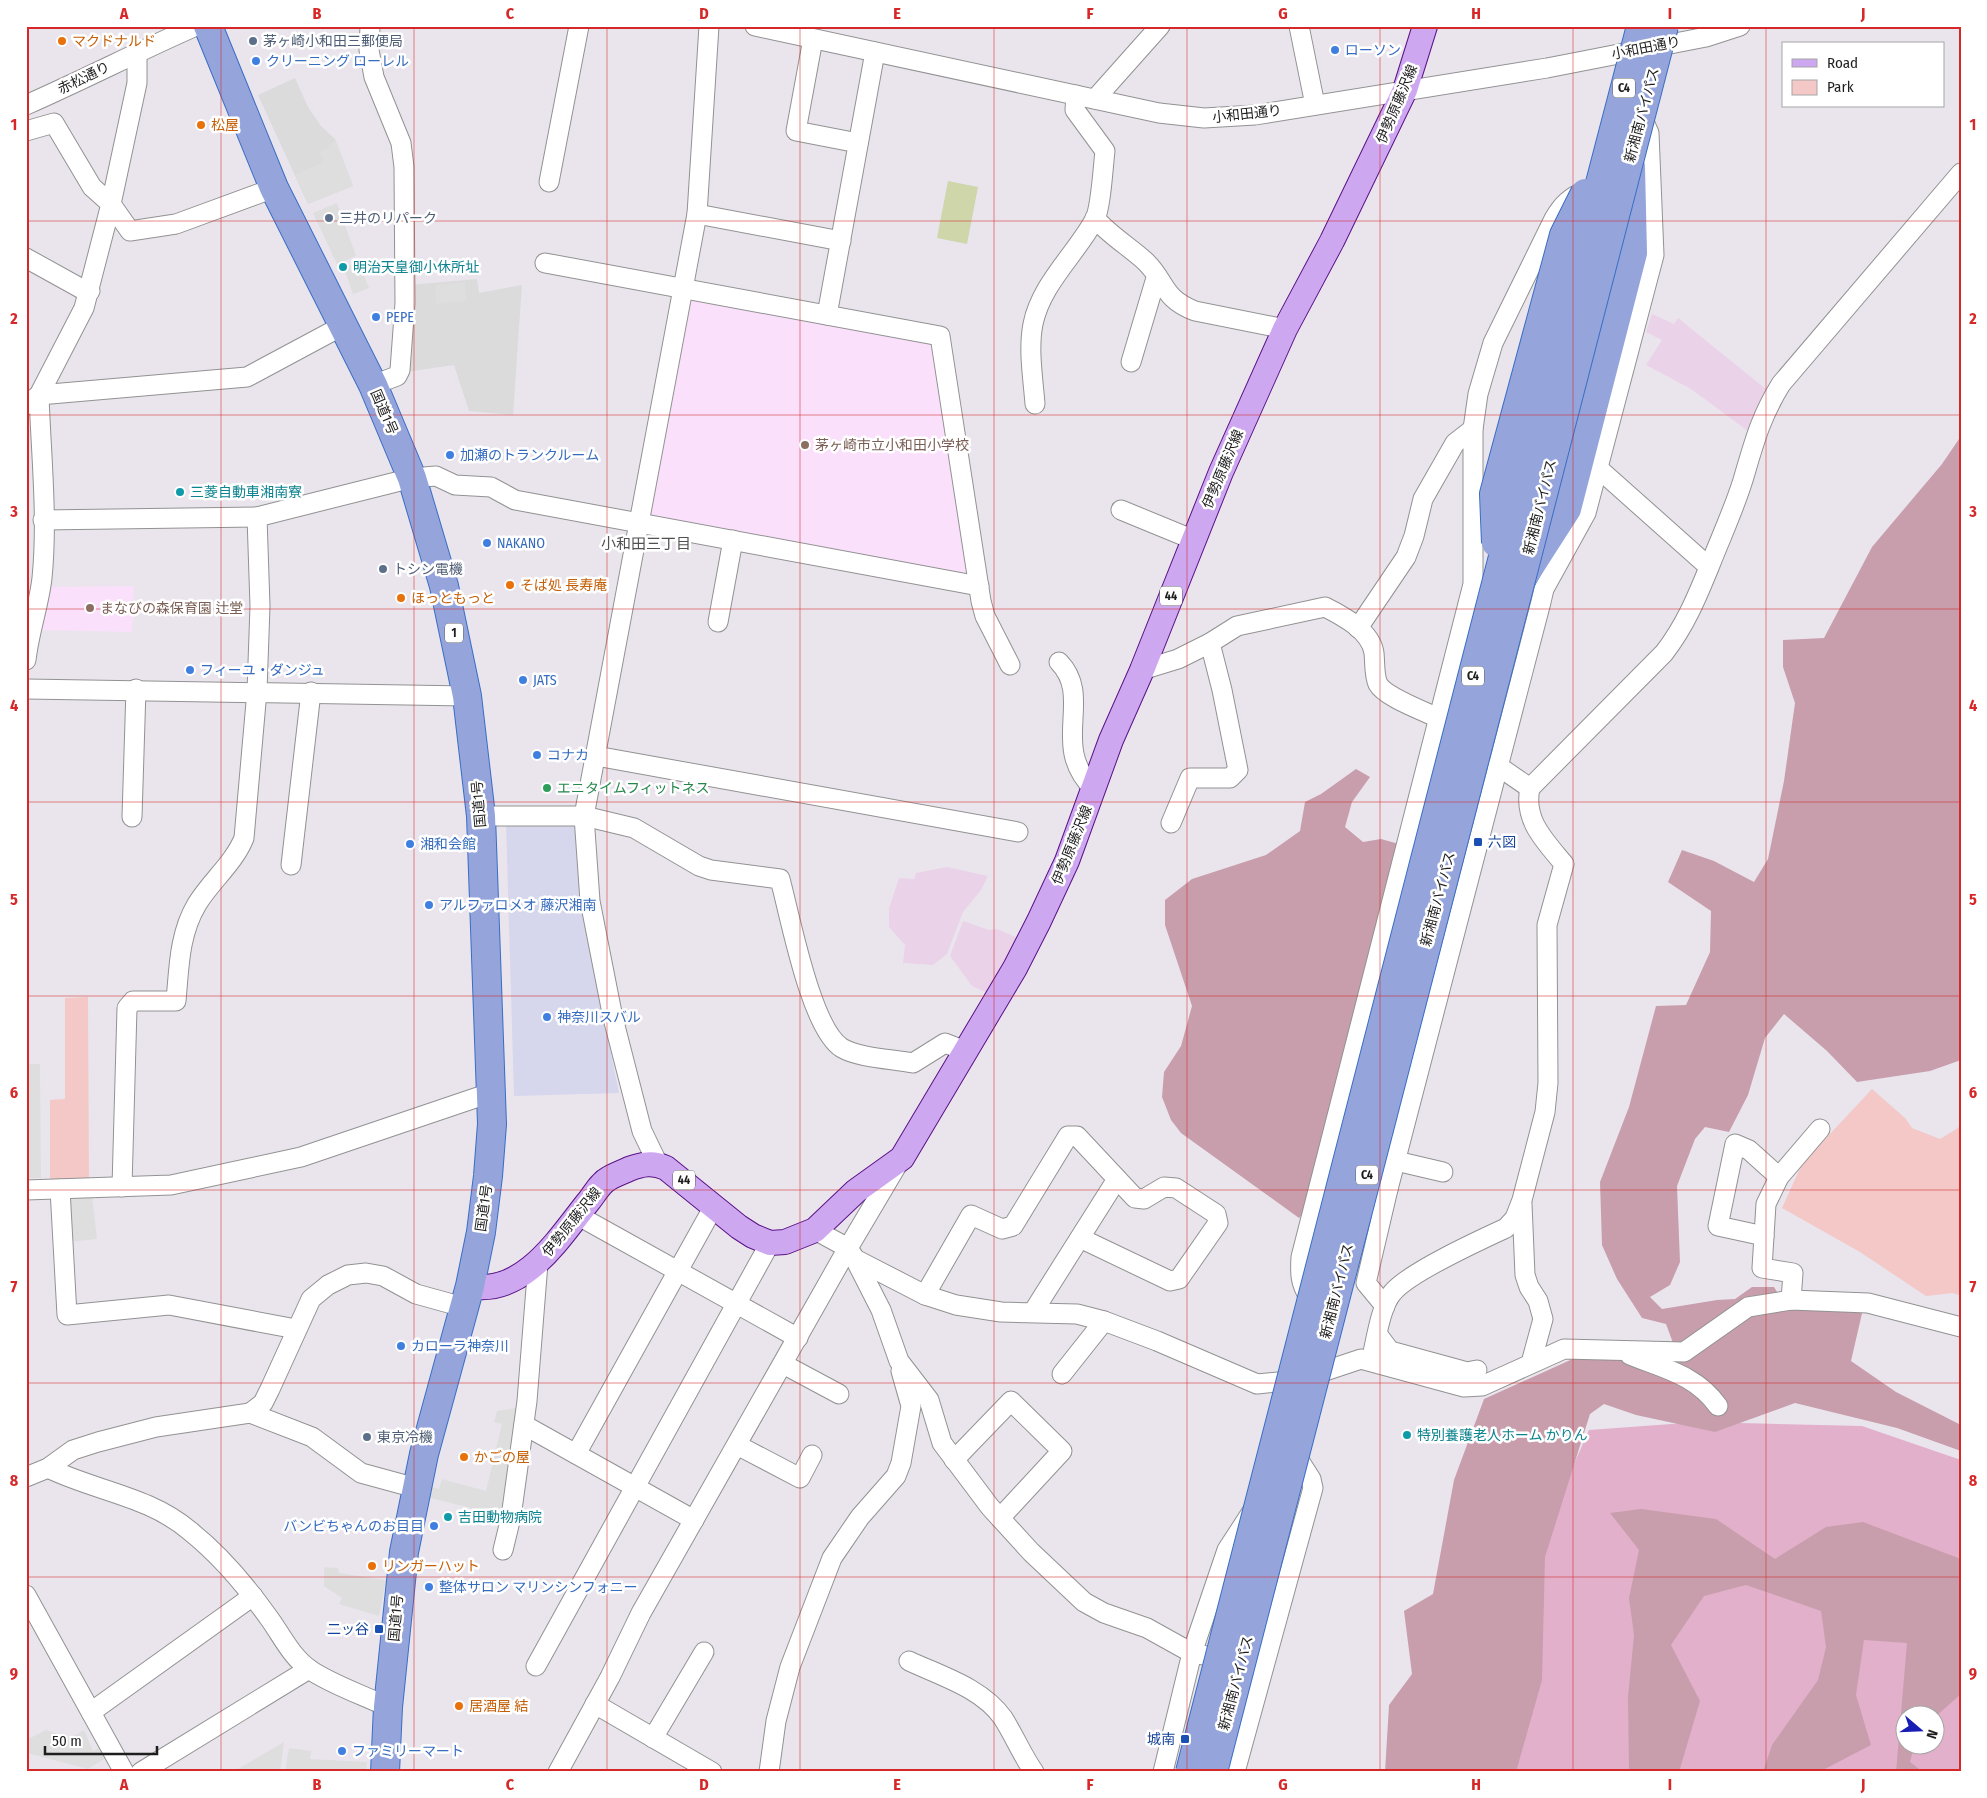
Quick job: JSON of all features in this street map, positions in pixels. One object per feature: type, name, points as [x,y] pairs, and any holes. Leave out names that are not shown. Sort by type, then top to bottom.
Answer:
[{"type":"highway","name":"国道1号","points":[[208,26],[274,188],[373,385],[412,478],[444,586],[467,696],[481,816],[492,1124],[488,1176],[481,1232],[416,1488],[399,1583],[388,1707],[385,1772]]},
{"type":"highway","name":"新湘南バイパス","points":[[1620,145],[1664,26]]},
{"type":"highway","name":"新湘南バイパス","points":[[1213,1772],[1510,575],[1620,145],[1643,37]]},
{"type":"highway","points":[[1510,575],[1494,494],[1564,235],[1620,145]]},
{"type":"highway","name":"新湘南バイパス","points":[[1190,1772],[1459,732],[1510,575]]},
{"type":"main road","name":"伊勢原藤沢線","points":[[770,1243],[785,1242],[815,1230],[856,1191],[902,1158],[1015,968],[1067,861],[1130,694],[1142,670],[1194,540],[1285,328],[1332,241],[1405,90],[1426,26]]},
{"type":"main road","name":"伊勢原藤沢線","points":[[466,1297],[519,1275],[538,1263],[607,1179],[635,1167],[646,1164],[658,1164]]},
{"type":"main road","name":"44","points":[[658,1164],[679,1176],[739,1227],[753,1236],[770,1243]]},
{"type":"street","name":"赤松通り","points":[[26,105],[78,82],[137,51],[196,26]]},
{"type":"street","points":[[370,26],[369,50],[374,77],[401,143],[406,217],[405,304],[400,370],[397,376],[373,385]]},
{"type":"street","points":[[549,182],[579,26]]},
{"type":"street","points":[[658,1164],[642,1131],[613,1018],[590,901],[584,816],[697,214],[709,26]]},
{"type":"street","name":"小和田通り","points":[[755,26],[1159,113],[1204,118],[1255,115],[1547,68],[1643,37],[1706,37],[1740,26]]},
{"type":"street","points":[[1299,26],[1315,105]]},
{"type":"street","points":[[1385,1306],[1366,1283],[1388,1188],[1544,589],[1583,522],[1654,255],[1649,133],[1637,100],[1643,37],[1652,26]]},
{"type":"street","points":[[1035,404],[1031,337],[1033,323],[1038,309],[1068,257],[1096,218],[1105,151],[1075,110],[1152,30]]},
{"type":"street","points":[[813,38],[796,132],[858,143]]},
{"type":"street","points":[[26,660],[29,636],[42,579],[44,520],[33,400],[76,325],[90,291],[137,83],[137,51]]},
{"type":"street","points":[[827,314],[875,52]]},
{"type":"street","points":[[1620,145],[1640,68]]},
{"type":"street","points":[[26,131],[54,123],[92,187],[111,204],[130,230],[176,224],[274,188]]},
{"type":"street","points":[[1235,1772],[1313,1488],[1311,1479],[1284,1437],[1309,1297],[1302,1286],[1300,1272],[1301,1257],[1472,584],[1474,413],[1492,343],[1562,206],[1574,196],[1597,186],[1605,179],[1632,123],[1637,123],[1649,133]]},
{"type":"street","points":[[1371,1361],[1385,1306],[1392,1292],[1408,1279],[1506,1228],[1515,1218],[1522,1200],[1545,1112],[1548,1084],[1546,925],[1564,864],[1539,833],[1530,818],[1527,800],[1530,788],[1664,653],[1694,606],[1734,506],[1757,430],[1766,408],[1781,384],[1961,173]]},
{"type":"street","points":[[697,214],[840,241]]},
{"type":"street","points":[[1096,218],[1147,264],[1173,300],[1189,309],[1285,328]]},
{"type":"street","points":[[26,258],[82,289],[90,291]]},
{"type":"street","points":[[545,263],[940,336],[985,616],[1010,665]]},
{"type":"street","points":[[1131,362],[1156,278]]},
{"type":"street","points":[[33,400],[247,377],[344,325]]},
{"type":"street","points":[[1358,628],[1406,557],[1414,536],[1423,498],[1456,443],[1473,430]]},
{"type":"street","points":[[1598,469],[1709,567]]},
{"type":"street","points":[[44,520],[257,517],[412,478],[436,476],[455,484],[491,488],[515,500],[979,586]]},
{"type":"street","points":[[1121,510],[1194,540]]},
{"type":"street","points":[[122,1187],[126,1008],[133,1002],[176,1001],[180,950],[186,926],[197,904],[238,852],[244,838],[257,691],[260,606],[257,517]]},
{"type":"street","points":[[718,622],[733,540]]},
{"type":"street","points":[[1142,670],[1178,659],[1210,644],[1237,626],[1325,607],[1358,628],[1374,650],[1377,683],[1386,692],[1438,718]]},
{"type":"street","points":[[1171,823],[1190,778],[1230,778],[1238,770],[1222,690],[1210,644]]},
{"type":"street","points":[[1059,662],[1069,672],[1073,685],[1072,737],[1075,765],[1094,789]]},
{"type":"street","points":[[26,689],[136,689],[467,696]]},
{"type":"street","points":[[132,817],[136,689]]},
{"type":"street","points":[[291,865],[311,692]]},
{"type":"street","points":[[596,756],[1018,832]]},
{"type":"street","points":[[1498,766],[1530,788]]},
{"type":"street","points":[[481,816],[584,816],[634,828],[699,866],[711,870],[780,879],[817,1014],[829,1037],[849,1051],[913,1063],[945,1043],[965,1050]]},
{"type":"street","points":[[26,1190],[171,1185],[301,1157],[490,1094]]},
{"type":"street","points":[[1791,1300],[1792,1273],[1762,1268],[1766,1204],[1780,1177],[1820,1128]]},
{"type":"street","points":[[925,1294],[971,1215],[1002,1229],[1013,1226],[1068,1136],[1077,1136],[1135,1198],[1144,1199],[1164,1187],[1176,1188],[1216,1214],[1218,1223],[1179,1279],[1170,1281],[1080,1238]]},
{"type":"street","points":[[1764,1236],[1718,1226],[1735,1144],[1749,1150],[1780,1177]]},
{"type":"street","points":[[565,1769],[641,1613],[798,1338],[851,1253],[902,1158]]},
{"type":"street","points":[[1396,1161],[1443,1172]]},
{"type":"street","points":[[1032,1312],[1117,1179]]},
{"type":"street","points":[[1163,1772],[1192,1654],[1227,1550],[1254,1508],[1334,1238],[1388,1188]]},
{"type":"street","points":[[60,1189],[67,1315],[169,1305],[296,1329]]},
{"type":"street","points":[[1522,1200],[1525,1275],[1529,1287],[1538,1301],[1543,1319],[1530,1363]]},
{"type":"street","points":[[576,1454],[714,1206]]},
{"type":"street","points":[[1312,1214],[1347,1226]]},
{"type":"street","points":[[577,1215],[798,1338]]},
{"type":"street","points":[[815,1230],[851,1253],[925,1294],[978,1310],[1077,1314],[1157,1341],[1246,1381],[1257,1384],[1293,1381],[1362,1359],[1464,1387],[1482,1386],[1564,1349],[1589,1348],[1620,1351],[1684,1352],[1748,1307],[1791,1300],[1868,1303],[1961,1327]]},
{"type":"street","points":[[536,1666],[770,1243]]},
{"type":"street","points":[[770,1772],[776,1722],[790,1667],[832,1558],[860,1518],[896,1476],[901,1463],[911,1406],[881,1310],[851,1253]]},
{"type":"street","points":[[503,1550],[511,1517],[524,1425],[538,1263]]},
{"type":"street","points":[[250,1413],[263,1403],[311,1299],[328,1285],[348,1275],[366,1273],[384,1276],[416,1294],[466,1297]]},
{"type":"street","points":[[1062,1374],[1104,1322]]},
{"type":"street","points":[[1378,1335],[1390,1352],[1467,1372],[1477,1370]]},
{"type":"street","points":[[892,1343],[899,1361],[929,1400],[942,1443],[954,1460],[1000,1518],[1031,1552],[1084,1602],[1104,1612],[1147,1628],[1192,1654],[1264,1666]]},
{"type":"street","points":[[1620,1351],[1691,1379],[1708,1392],[1718,1406]]},
{"type":"street","points":[[783,1364],[839,1394]]},
{"type":"street","points":[[954,1460],[1011,1401],[1062,1451],[1000,1518]]},
{"type":"street","points":[[26,1477],[48,1468],[73,1450],[98,1442],[156,1427],[250,1413],[288,1425],[312,1437],[361,1473],[416,1488]]},
{"type":"street","points":[[524,1425],[694,1520]]},
{"type":"street","points":[[737,1444],[800,1478],[812,1455]]},
{"type":"street","points":[[48,1468],[70,1479],[151,1506],[175,1519],[197,1537],[253,1596],[294,1656],[310,1669],[388,1707]]},
{"type":"street","points":[[26,1595],[124,1772]]},
{"type":"street","points":[[91,1712],[253,1596]]},
{"type":"street","points":[[653,1738],[704,1652]]},
{"type":"street","points":[[909,1661],[976,1692],[988,1702],[1003,1718],[1034,1772]]},
{"type":"street","points":[[141,1772],[310,1669]]},
{"type":"street","points":[[595,1704],[712,1772]]},
{"type":"shaded area","points":[[295,78],[308,107],[321,126],[335,139],[353,186],[308,204],[258,95]]},
{"type":"shaded area","points":[[335,139],[353,186],[308,204],[295,175],[323,162],[320,152],[326,149]]},
{"type":"shaded area","points":[[948,181],[978,187],[967,244],[937,238]]},
{"type":"shaded area","points":[[337,203],[356,256],[337,264],[313,213]]},
{"type":"shaded area","points":[[359,262],[369,288],[353,294],[344,268]]},
{"type":"shaded area","points":[[477,279],[479,293],[522,285],[513,415],[469,411],[454,365],[406,372],[409,285]]},
{"type":"shaded area","points":[[465,282],[466,301],[436,304],[435,285]]},
{"type":"shaded area","name":"茅ヶ崎市立小和田小学校","points":[[694,297],[931,342],[935,349],[970,576],[652,517],[649,510],[687,302]]},
{"type":"shaded area","points":[[1652,314],[1674,324],[1678,318],[1767,390],[1748,431],[1691,389],[1646,365],[1662,340],[1646,332]]},
{"type":"shaded area","points":[[1961,436],[1961,1060],[1930,1071],[1857,1082],[1827,1051],[1784,1014],[1765,1038],[1748,1095],[1729,1132],[1705,1127],[1695,1139],[1677,1186],[1680,1262],[1670,1285],[1650,1297],[1662,1309],[1735,1299],[1752,1287],[1774,1287],[1787,1308],[1863,1309],[1851,1361],[1896,1392],[1961,1425],[1961,1451],[1897,1428],[1795,1403],[1715,1432],[1636,1415],[1604,1404],[1590,1414],[1545,1557],[1542,1680],[1516,1772],[1385,1772],[1389,1705],[1412,1674],[1404,1611],[1433,1594],[1454,1480],[1484,1399],[1577,1357],[1679,1359],[1666,1324],[1642,1318],[1617,1279],[1602,1245],[1600,1182],[1629,1107],[1656,1006],[1686,1005],[1710,952],[1711,911],[1668,882],[1682,850],[1714,861],[1754,882],[1768,859],[1784,781],[1795,703],[1783,667],[1783,640],[1824,638],[1872,547],[1942,464]]},
{"type":"shaded area","name":"まなびの森保育園 辻堂","points":[[134,586],[132,632],[41,630],[52,587]]},
{"type":"shaded area","points":[[1356,769],[1370,777],[1352,802],[1345,827],[1363,842],[1381,839],[1399,844],[1306,1211],[1299,1218],[1181,1133],[1171,1120],[1162,1097],[1164,1072],[1181,1046],[1192,1006],[1165,925],[1165,900],[1192,879],[1266,855],[1300,831],[1305,802],[1321,794]]},
{"type":"shaded area","points":[[506,822],[579,823],[581,864],[595,976],[619,1093],[514,1096]]},
{"type":"shaded area","points":[[947,867],[988,876],[981,890],[963,912],[947,954],[933,965],[903,963],[905,945],[889,927],[889,908],[899,878],[914,879],[916,873]]},
{"type":"shaded area","points":[[963,921],[989,930],[997,929],[1023,940],[992,995],[972,986],[950,956]]},
{"type":"shaded area","points":[[26,1064],[40,1064],[41,1178],[26,1178]]},
{"type":"shaded area","points":[[92,1195],[97,1239],[68,1242],[67,1197]]},
{"type":"shaded area","points":[[516,1408],[506,1514],[497,1514],[494,1523],[469,1517],[471,1508],[430,1498],[432,1487],[439,1489],[442,1479],[486,1491],[502,1424],[494,1422],[497,1411]]},
{"type":"shaded area","points":[[1699,1422],[1862,1426],[1961,1460],[1961,1772],[1497,1772],[1518,1590],[1589,1430]]},
{"type":"shaded area","points":[[1641,1509],[1716,1519],[1775,1559],[1826,1527],[1863,1522],[1961,1559],[1961,1694],[1944,1709],[1944,1706],[1902,1706],[1907,1643],[1864,1640],[1856,1695],[1871,1745],[1819,1772],[1763,1772],[1772,1745],[1818,1680],[1826,1647],[1821,1611],[1746,1585],[1704,1596],[1671,1645],[1700,1701],[1679,1772],[1629,1772],[1628,1697],[1634,1635],[1629,1598],[1639,1550],[1610,1513]]},
{"type":"shaded area","points":[[324,1567],[338,1568],[339,1573],[386,1580],[379,1616],[339,1604],[342,1598],[324,1586]]},
{"type":"shaded area","points":[[46,1730],[69,1739],[84,1730],[93,1751],[99,1748],[104,1759],[88,1769],[27,1753],[26,1740]]},
{"type":"shaded area","points":[[284,1742],[280,1772],[233,1772]]},
{"type":"shaded area","points":[[289,1748],[311,1751],[310,1759],[367,1762],[366,1772],[285,1772]]},
{"type":"shaded area","points":[[1897,1756],[1912,1756],[1910,1762],[1923,1772],[1896,1772]]},
{"type":"green space","points":[[88,997],[89,1181],[50,1181],[50,1100],[65,1099],[65,998]]},
{"type":"green space","points":[[1872,1089],[1905,1118],[1912,1128],[1940,1139],[1958,1128],[1961,1123],[1961,1296],[1953,1293],[1926,1296],[1860,1252],[1782,1208],[1802,1164]]},
{"type":"place","name":"マクドナルド","points":[[62,41]]},
{"type":"place","name":"茅ヶ崎小和田三郵便局","points":[[253,41]]},
{"type":"place","name":"ローソン","points":[[1335,50]]},
{"type":"place","name":"クリーニング ローレル","points":[[256,61]]},
{"type":"place","name":"松屋","points":[[201,125]]},
{"type":"place","name":"三井のリパーク","points":[[329,218]]},
{"type":"place","name":"明治天皇御小休所址","points":[[343,267]]},
{"type":"place","name":"PEPE","points":[[376,317]]},
{"type":"place","name":"茅ヶ崎市立小和田小学校","points":[[805,445]]},
{"type":"place","name":"加瀬のトランクルーム","points":[[450,455]]},
{"type":"place","name":"三菱自動車湘南寮","points":[[180,492]]},
{"type":"place","name":"NAKANO","points":[[487,543]]},
{"type":"place","name":"トシン電機","points":[[383,569]]},
{"type":"place","name":"そば処 長寿庵","points":[[510,585]]},
{"type":"place","name":"ほっともっと","points":[[401,598]]},
{"type":"place","name":"まなびの森保育園 辻堂","points":[[90,608]]},
{"type":"place","name":"フィーユ・ダンジュ","points":[[190,670]]},
{"type":"place","name":"JATS","points":[[523,680]]},
{"type":"place","name":"コナカ","points":[[537,755]]},
{"type":"place","name":"エニタイムフィットネス","points":[[547,788]]},
{"type":"place","name":"六図","points":[[1478,842]]},
{"type":"place","name":"湘和会館","points":[[410,844]]},
{"type":"place","name":"アルファロメオ 藤沢湘南","points":[[429,905]]},
{"type":"place","name":"神奈川スバル","points":[[547,1017]]},
{"type":"place","name":"カローラ神奈川","points":[[401,1346]]},
{"type":"place","name":"特別養護老人ホーム かりん","points":[[1407,1435]]},
{"type":"place","name":"東京冷機","points":[[367,1437]]},
{"type":"place","name":"かごの屋","points":[[464,1457]]},
{"type":"place","name":"吉田動物病院","points":[[448,1517]]},
{"type":"place","name":"バンビちゃんのお目目","points":[[434,1526]]},
{"type":"place","name":"リンガーハット","points":[[372,1566]]},
{"type":"place","name":"整体サロン マリンシンフォニー","points":[[429,1587]]},
{"type":"place","name":"二ッ谷","points":[[379,1629]]},
{"type":"place","name":"居酒屋 結","points":[[459,1706]]},
{"type":"place","name":"城南","points":[[1185,1739]]},
{"type":"place","name":"ファミリーマート","points":[[342,1751]]},
{"type":"district","name":"小和田三丁目","points":[[646,544]]}]
